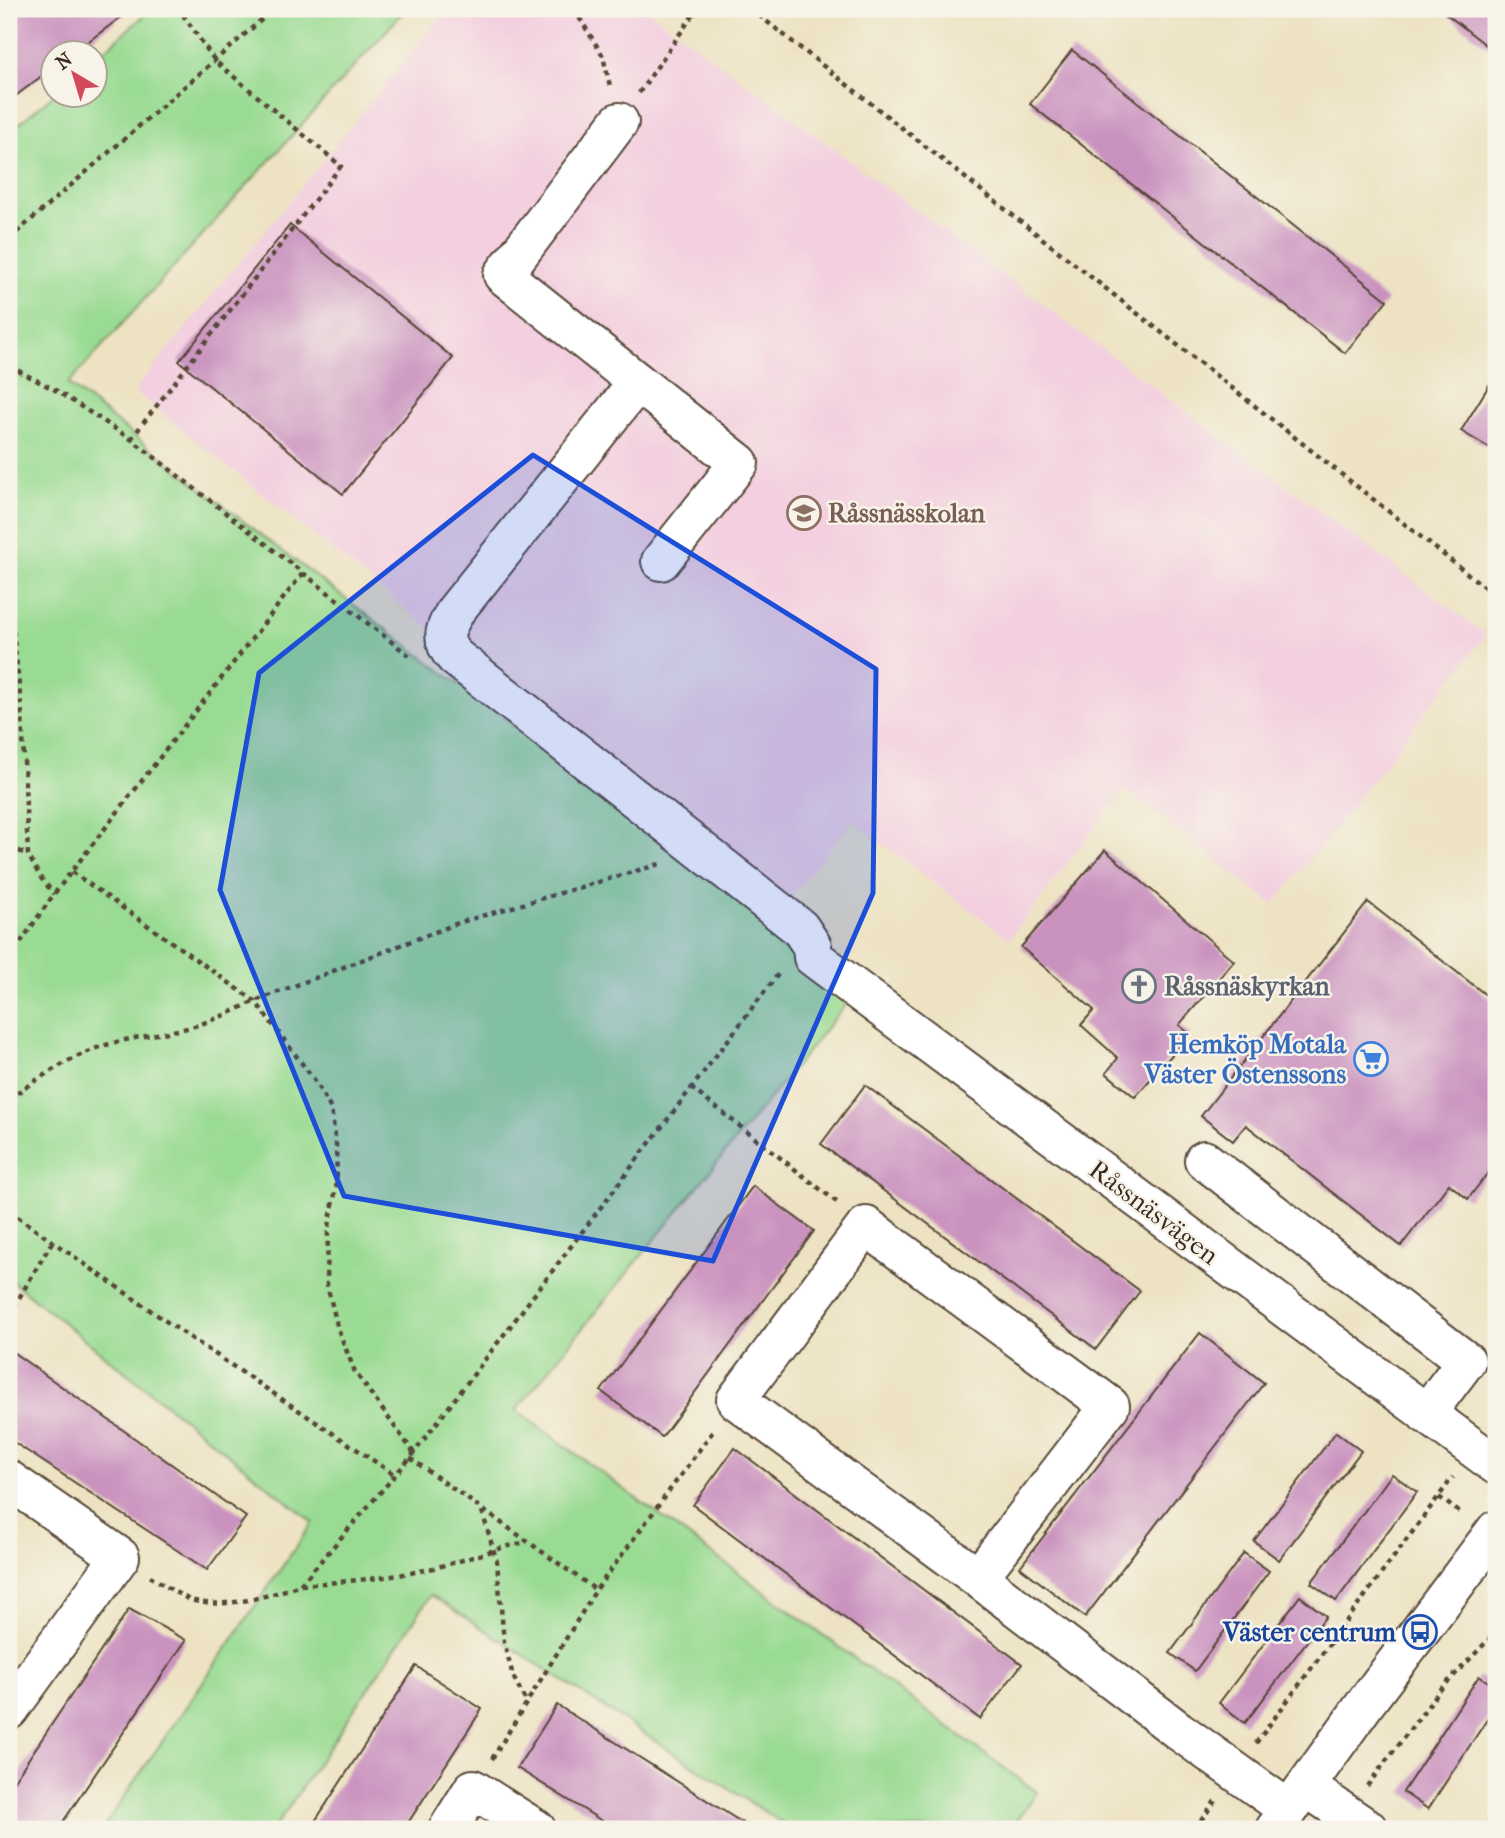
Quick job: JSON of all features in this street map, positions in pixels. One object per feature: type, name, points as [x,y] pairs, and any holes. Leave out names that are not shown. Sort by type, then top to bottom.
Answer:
[{"type":"street","points":[[619,122],[503,275],[739,463],[661,561]]},
{"type":"street","points":[[637,383],[456,610],[446,627],[444,638],[447,648],[466,665],[800,928],[811,946],[799,962]]},
{"type":"street","name":"Råssnäsvägen","points":[[799,962],[1485,1457]]},
{"type":"street","points":[[1204,1160],[1466,1361],[1426,1414]]},
{"type":"street","points":[[978,1578],[1110,1406],[866,1226],[736,1400],[1235,1772],[1290,1809],[1357,1822]]},
{"type":"street","points":[[9,1480],[120,1557],[9,1710]]},
{"type":"street","points":[[1290,1809],[1367,1701],[1496,1531]]},
{"type":"street","points":[[448,1829],[473,1789],[536,1829]]},
{"type":"path","points":[[131,439],[341,166],[215,61],[179,9]]},
{"type":"path","points":[[9,239],[274,9]]},
{"type":"path","points":[[574,9],[603,56],[619,122]]},
{"type":"path","points":[[619,122],[697,9]]},
{"type":"path","points":[[751,9],[1496,596]]},
{"type":"path","points":[[9,366],[57,391],[131,439],[420,664]]},
{"type":"path","points":[[9,959],[54,894],[303,573]]},
{"type":"path","points":[[9,591],[22,713],[28,855],[54,894]]},
{"type":"path","points":[[9,848],[28,855]]},
{"type":"path","points":[[9,1099],[54,1070],[96,1048],[191,1027],[224,1016],[255,1001],[461,922],[660,864],[666,855]]},
{"type":"path","points":[[72,872],[255,1001],[299,1058],[331,1109],[336,1144],[337,1182],[328,1233],[327,1285],[338,1329],[355,1372],[414,1452]]},
{"type":"path","points":[[300,1585],[410,1458],[691,1088],[799,962]]},
{"type":"path","points":[[691,1088],[866,1226]]},
{"type":"path","points":[[9,1211],[395,1475]]},
{"type":"path","points":[[9,1315],[52,1242]]},
{"type":"path","points":[[473,1789],[596,1590],[736,1400]]},
{"type":"path","points":[[1195,1829],[1235,1772],[1485,1457]]},
{"type":"path","points":[[410,1458],[596,1590]]},
{"type":"path","points":[[481,1509],[494,1548],[504,1642],[513,1676],[526,1703]]},
{"type":"path","points":[[120,1557],[187,1598],[210,1604],[300,1585],[408,1573],[444,1565],[494,1548],[527,1542]]},
{"type":"path","points":[[1357,1822],[1440,1689],[1496,1632]]},
{"type":"highlighted area","points":[[533,455],[876,669],[873,893],[713,1261],[344,1196],[220,890],[259,673]]},
{"type":"shaded area","name":"Råssnässkolan","points":[[447,9],[646,9],[1486,635],[1274,905],[1125,789],[1009,939],[852,821],[780,910],[134,391]]},
{"type":"green space","points":[[152,9],[406,9],[68,384],[265,538],[860,987],[516,1410],[1037,1792],[1011,1829],[791,1829],[431,1595],[274,1829],[102,1829],[313,1522],[9,1279],[9,132],[38,108],[108,108],[108,47]]},
{"type":"building","points":[[17,9],[132,9],[93,38],[38,38],[38,79],[9,101],[9,15]]},
{"type":"building","points":[[916,9],[930,9],[922,16]]},
{"type":"building","points":[[1440,9],[1496,9],[1496,53]]},
{"type":"building","points":[[1072,50],[1387,300],[1345,353],[1030,104]]},
{"type":"building","points":[[290,225],[453,358],[343,494],[179,361]]},
{"type":"building","points":[[1496,374],[1496,452],[1461,431]]},
{"type":"building","name":"Råssnäskyrkan","points":[[1105,850],[1234,961],[1179,1025],[1190,1034],[1135,1097],[1106,1073],[1118,1058],[1081,1025],[1094,1010],[1021,947]]},
{"type":"building","name":"Hemköp Motala Väster Östenssons","points":[[1368,902],[1496,1003],[1496,1162],[1468,1199],[1449,1184],[1401,1246],[1246,1125],[1233,1141],[1201,1116]]},
{"type":"building","points":[[865,1085],[1140,1291],[1096,1349],[821,1144]]},
{"type":"building","points":[[753,1186],[814,1231],[662,1437],[601,1391]]},
{"type":"building","points":[[1200,1333],[1264,1383],[1085,1617],[1020,1567]]},
{"type":"building","points":[[14,1353],[246,1517],[207,1570],[9,1439],[9,1361]]},
{"type":"building","points":[[1336,1432],[1361,1451],[1279,1560],[1254,1541]]},
{"type":"building","points":[[735,1448],[1022,1664],[980,1719],[693,1505]]},
{"type":"building","points":[[1392,1474],[1417,1492],[1336,1601],[1311,1583]]},
{"type":"building","points":[[1244,1553],[1269,1571],[1195,1671],[1170,1653]]},
{"type":"building","points":[[1300,1596],[1326,1616],[1245,1723],[1219,1703]]},
{"type":"building","points":[[129,1609],[186,1640],[58,1829],[9,1829],[9,1788]]},
{"type":"building","points":[[416,1666],[482,1709],[404,1829],[310,1829]]},
{"type":"building","points":[[1479,1676],[1496,1687],[1496,1706],[1428,1809],[1403,1792]]},
{"type":"building","points":[[557,1705],[752,1829],[615,1829],[517,1768]]},
{"type":"place","name":"Råssnässkolan","points":[[804,513]]},
{"type":"place","name":"Råssnäskyrkan","points":[[1139,986]]},
{"type":"place","name":"Hemköp Motala Väster Östenssons","points":[[1371,1059]]},
{"type":"place","name":"Väster centrum","points":[[1420,1632]]}]
